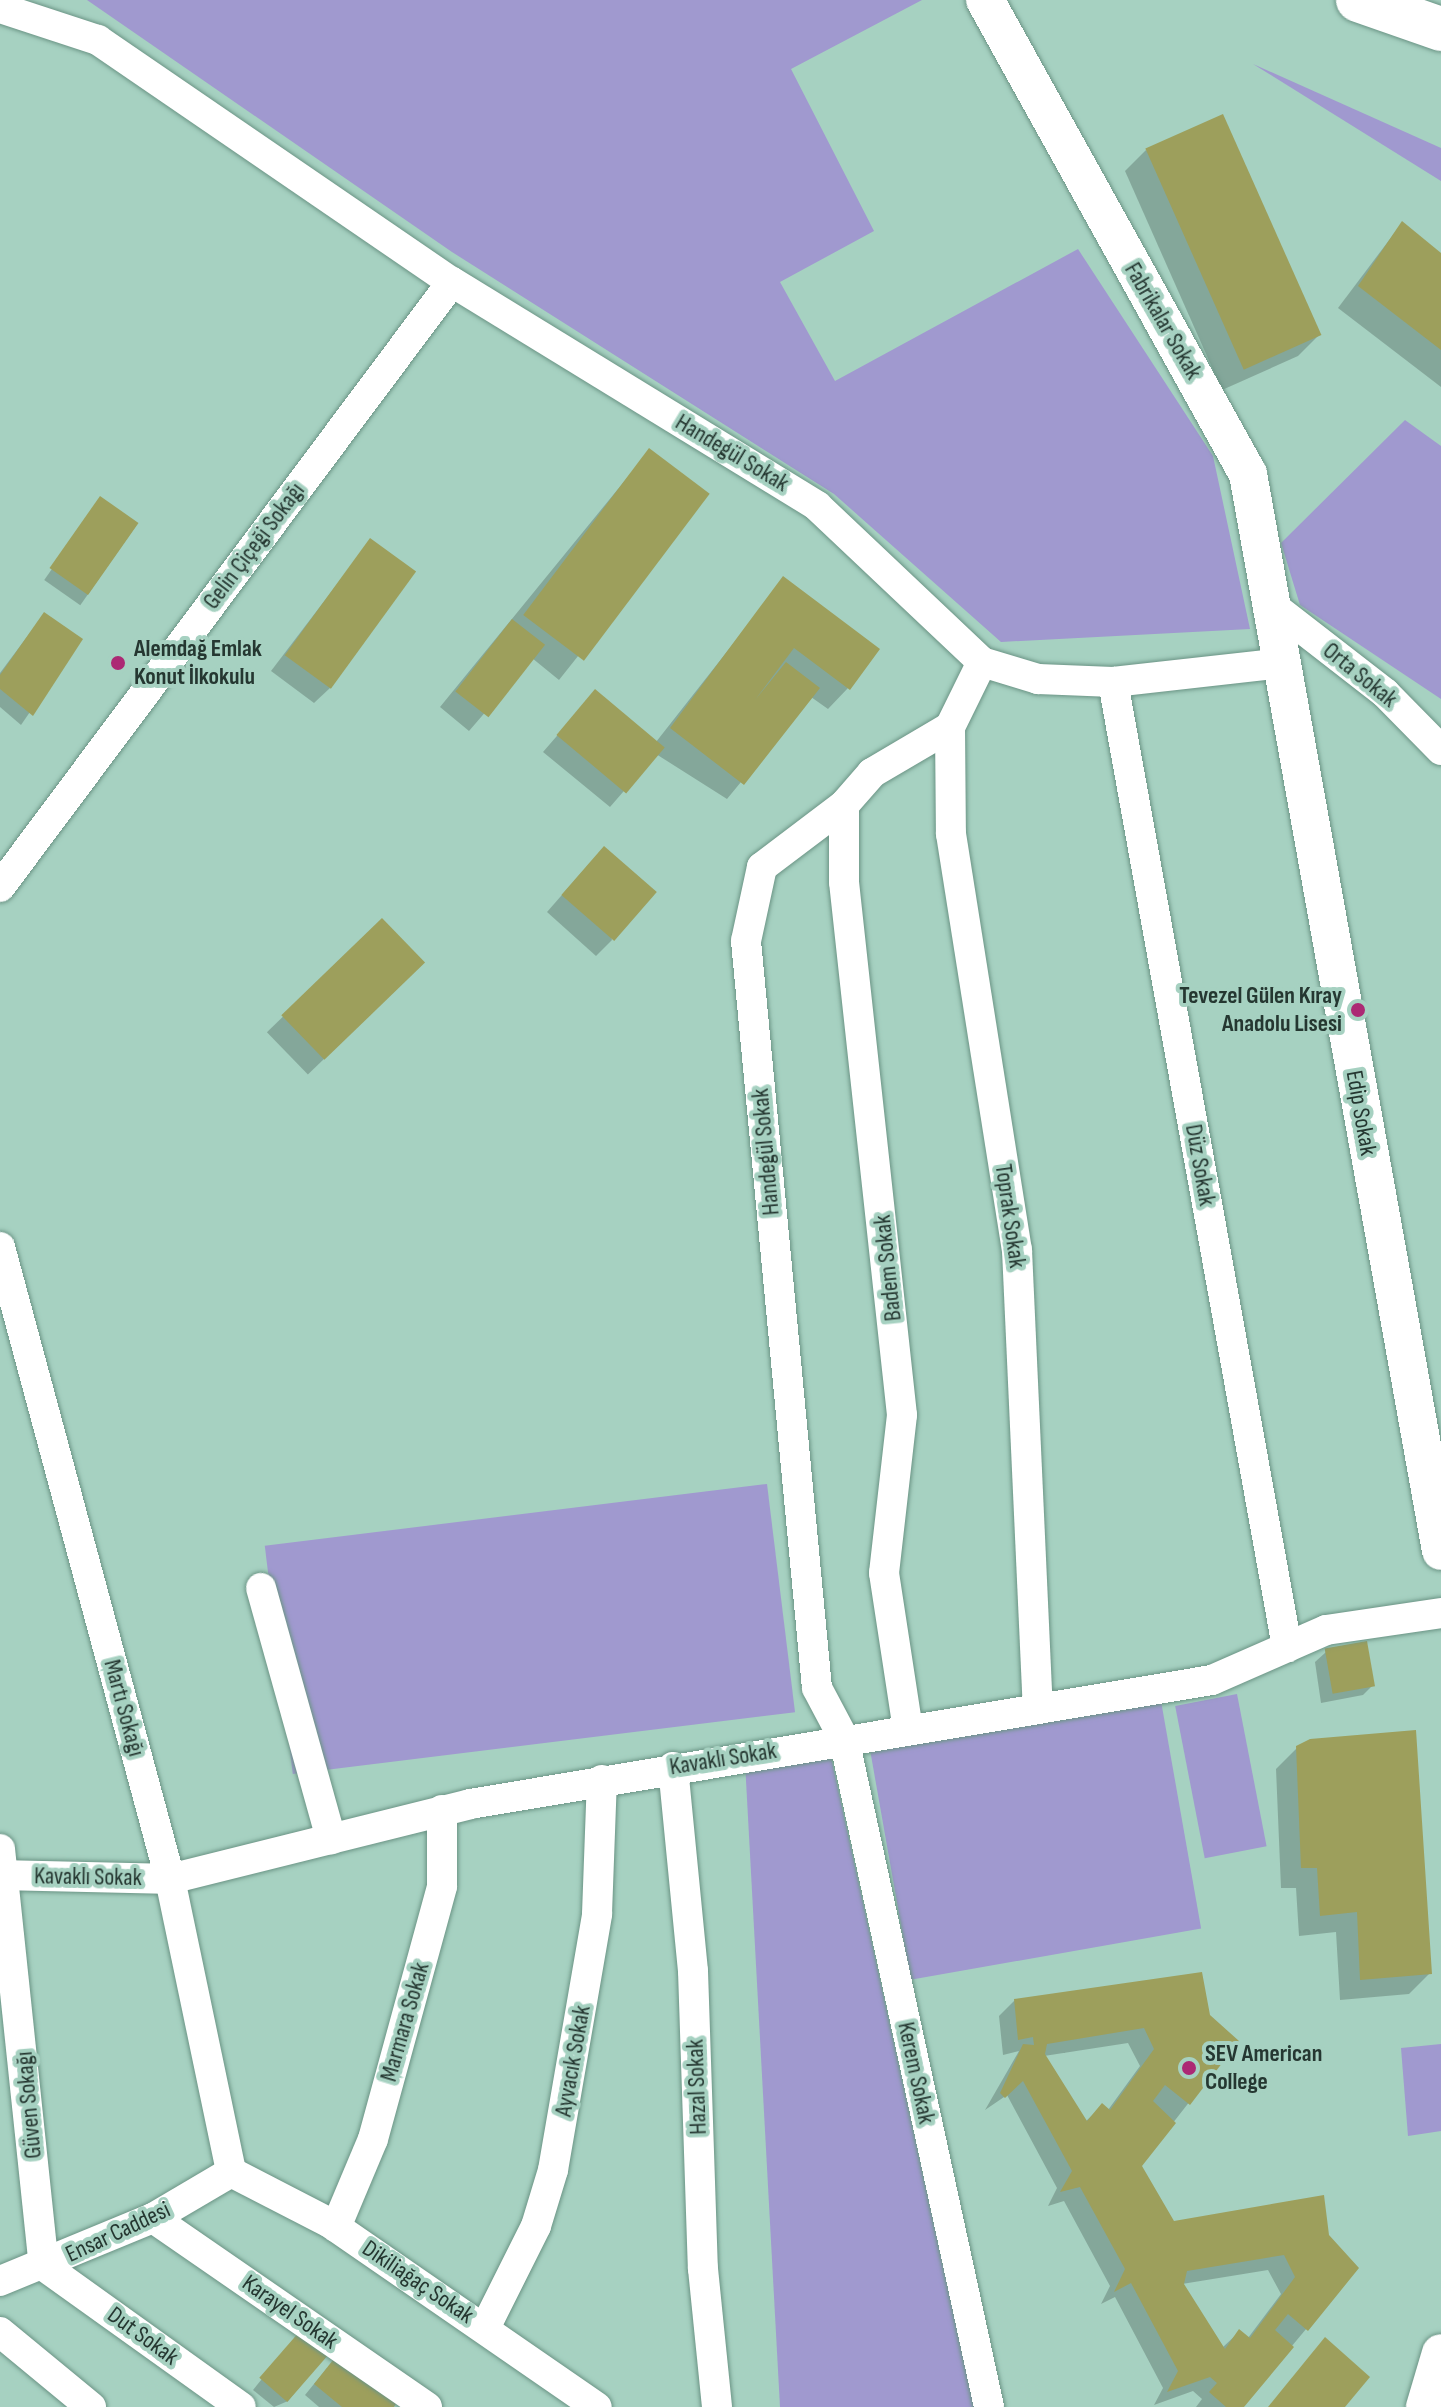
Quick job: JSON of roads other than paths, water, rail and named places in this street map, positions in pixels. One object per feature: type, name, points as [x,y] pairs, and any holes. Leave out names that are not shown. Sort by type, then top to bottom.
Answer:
[{"type":"highway","points":[[1358,0],[1441,29]]},
{"type":"main road","name":"Fabrikalar Sokak","points":[[985,0],[1239,454],[1273,606],[1282,663]]},
{"type":"main road","name":"Edip Sokak","points":[[1282,663],[1438,1533]]},
{"type":"main road","points":[[1425,2407],[1441,2353]]},
{"type":"street","name":"Handegül Sokak","points":[[0,8],[98,40],[452,282],[817,506],[982,662],[1038,679],[1113,682],[1282,663]]},
{"type":"street","name":"Gelin Çiçeği Sokağı","points":[[0,887],[452,282]]},
{"type":"street","name":"Orta Sokak","points":[[1273,606],[1385,693],[1441,750]]},
{"type":"street","points":[[950,727],[982,662]]},
{"type":"street","name":"Düz Sokak","points":[[1113,682],[1287,1647]]},
{"type":"street","name":"Handegül Sokak","points":[[844,1739],[817,1688],[746,941],[762,867],[844,805],[872,773],[950,727]]},
{"type":"street","name":"Toprak Sokak","points":[[950,727],[951,834],[1017,1250],[1038,1708]]},
{"type":"street","name":"Badem Sokak","points":[[844,805],[844,882],[902,1415],[884,1573],[908,1729]]},
{"type":"street","name":"Martı Sokağı","points":[[0,1247],[170,1879],[231,2172]]},
{"type":"street","points":[[261,1588],[331,1839]]},
{"type":"street","name":"Kavaklı Sokak","points":[[2,1867],[170,1879],[442,1810],[673,1767],[1212,1680],[1326,1630],[1441,1613]]},
{"type":"street","name":"Kerem Sokak","points":[[844,1739],[989,2407]]},
{"type":"street","name":"Hazal Sokak","points":[[673,1767],[693,1971],[703,2269],[717,2407]]},
{"type":"street","name":"Ayvacık Sokak","points":[[485,2328],[536,2226],[553,2170],[597,1914],[602,1780]]},
{"type":"street","name":"Marmara Sokak","points":[[336,2227],[373,2139],[438,1901],[442,1810]]},
{"type":"street","name":"Güven Sokağı","points":[[2,1867],[44,2266]]},
{"type":"street","name":"Dikiliağaç Sokak","points":[[231,2172],[336,2227],[597,2407]]},
{"type":"street","name":"Ensar Caddesi","points":[[0,2281],[44,2266],[153,2218],[231,2172]]},
{"type":"street","name":"Karayel Sokak","points":[[153,2218],[427,2407]]},
{"type":"street","name":"Dut Sokak","points":[[44,2266],[241,2407]]},
{"type":"street","points":[[0,2332],[91,2407]]},
{"type":"place","name":"Alemdağ Emlak Konut İlkokulu","points":[[118,663]]},
{"type":"place","name":"Tevezel Gülen Kıray Anadolu Lisesi","points":[[1358,1010]]},
{"type":"place","name":"SEV American College","points":[[1189,2068]]}]
